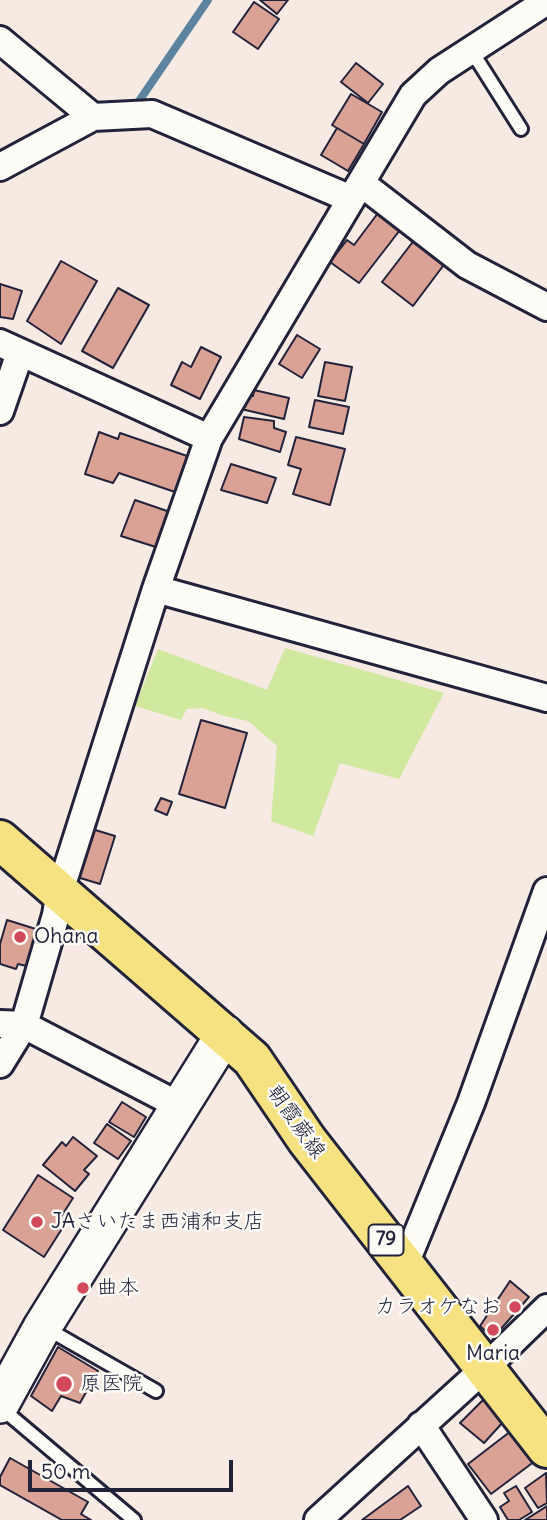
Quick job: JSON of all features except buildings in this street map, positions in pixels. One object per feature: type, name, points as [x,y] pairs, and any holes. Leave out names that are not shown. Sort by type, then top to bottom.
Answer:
[{"type":"main road","name":"朝霞蕨線","points":[[0,840],[252,1059],[307,1140],[547,1448]]},
{"type":"main road","points":[[0,1405],[43,1326],[178,1105],[225,1034]]},
{"type":"street","points":[[0,1064],[12,1025],[56,915],[60,891],[156,589],[209,438],[413,95],[439,71],[547,1]]},
{"type":"street","points":[[0,40],[93,117]]},
{"type":"street","points":[[0,167],[93,117],[152,114],[356,191],[467,265],[547,307]]},
{"type":"street","points":[[0,411],[10,348],[209,438]]},
{"type":"street","points":[[156,589],[547,698]]},
{"type":"street","points":[[405,1264],[471,1103],[547,891]]},
{"type":"street","points":[[12,1025],[178,1105]]},
{"type":"street","points":[[318,1520],[485,1368],[547,1307]]},
{"type":"street","points":[[421,1425],[484,1520]]},
{"type":"lane","points":[[471,50],[520,129]]},
{"type":"lane","points":[[43,1326],[156,1391]]},
{"type":"lane","points":[[0,1405],[134,1520]]},
{"type":"green space","points":[[285,648],[444,693],[399,779],[340,763],[313,836],[271,821],[277,746],[248,721],[203,708],[187,709],[181,720],[135,706],[158,649],[267,690]]},
{"type":"waterway","points":[[137,104],[208,0]]},
{"type":"place","name":"Ohana","points":[[20,937]]},
{"type":"place","name":"JAさいたま西浦和支店","points":[[37,1222]]},
{"type":"place","name":"曲本","points":[[83,1288]]},
{"type":"place","name":"カラオケなお","points":[[515,1307]]},
{"type":"place","name":"Maria","points":[[493,1330]]},
{"type":"place","name":"原医院","points":[[64,1384]]}]
